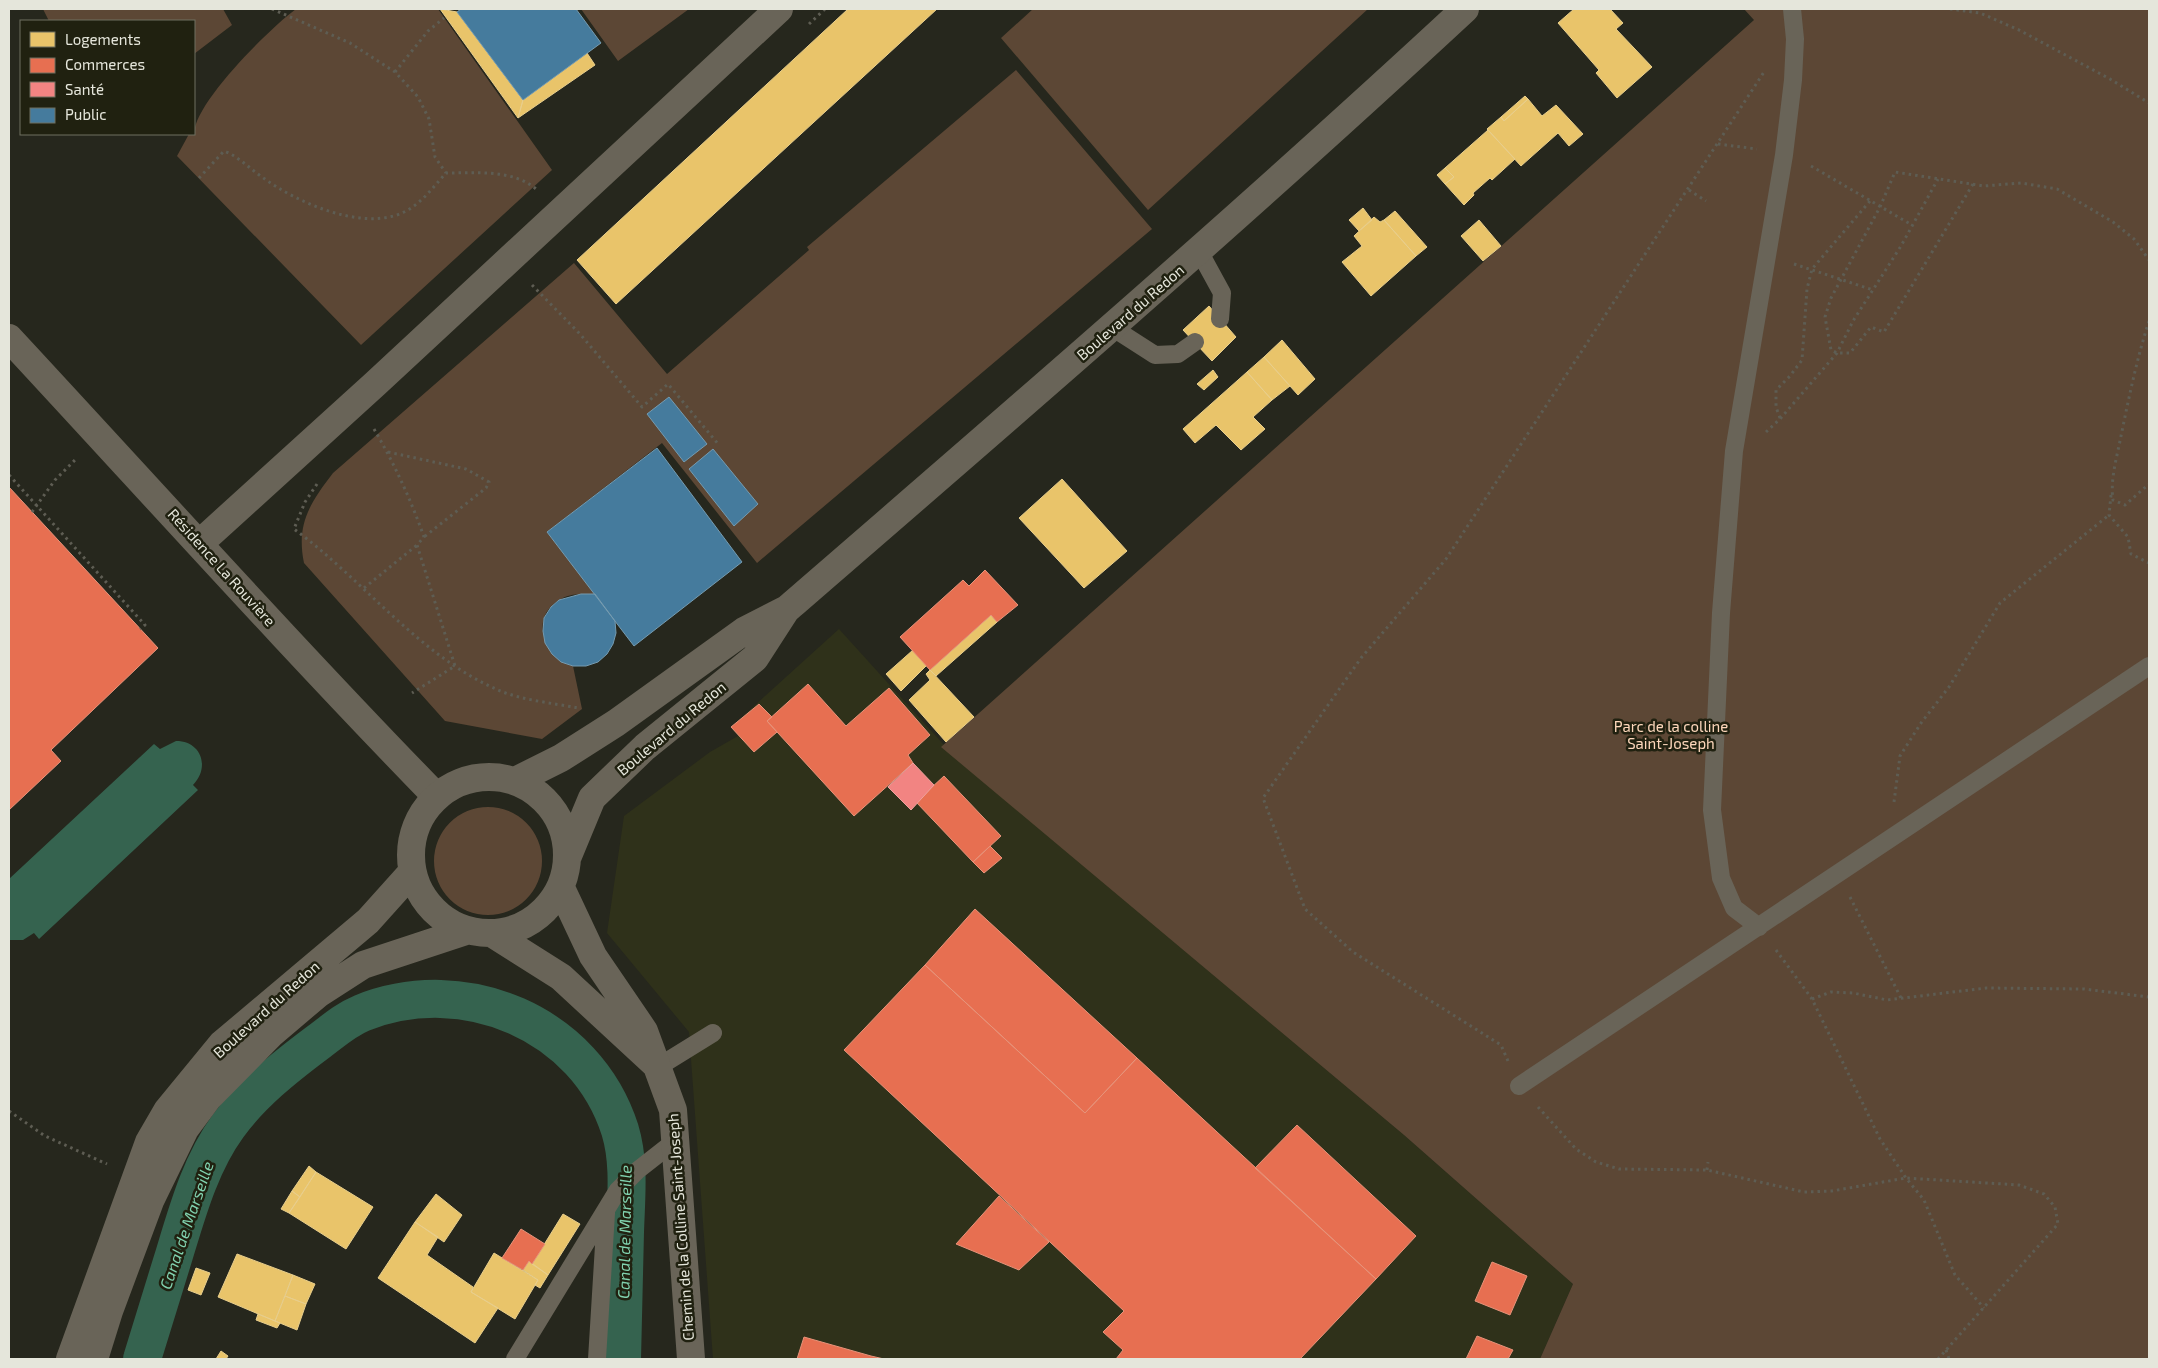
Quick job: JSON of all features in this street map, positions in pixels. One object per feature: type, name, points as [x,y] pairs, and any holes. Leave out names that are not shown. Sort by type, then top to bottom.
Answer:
[{"type":"street","points":[[200,542],[376,384],[779,9]]},
{"type":"street","name":"Boulevard du Redon","points":[[515,781],[560,758],[608,728],[744,631],[787,608],[1113,328],[1321,143],[1465,9]]},
{"type":"street","name":"Résidence La Rouvière","points":[[9,338],[200,542],[350,708],[436,796]]},
{"type":"street","name":"Boulevard du Redon","points":[[568,856],[592,798],[645,747],[755,658],[787,608]]},
{"type":"street","points":[[487,776],[515,781],[537,792],[554,810],[565,832],[568,856],[562,888],[545,912],[521,928],[494,934],[466,931],[442,918],[422,898],[412,872],[410,845],[419,818],[436,796],[460,782],[487,776]]},
{"type":"street","name":"Boulevard du Redon","points":[[70,1359],[149,1142],[167,1111],[222,1044],[368,921],[412,872]]},
{"type":"street","name":"Chemin de la Colline Saint-Joseph","points":[[562,888],[593,956],[644,1031],[673,1110],[691,1359]]},
{"type":"street","name":"Boulevard du Redon","points":[[94,1359],[109,1311],[154,1193],[185,1129],[208,1098],[272,1034],[318,994],[363,965],[466,931]]},
{"type":"street","name":"Chemin de la Colline Saint-Joseph","points":[[494,934],[561,977],[658,1067]]},
{"type":"lane","points":[[1759,927],[1734,908],[1721,878],[1712,810],[1721,613],[1733,460],[1784,155],[1794,80],[1795,39],[1792,9]]},
{"type":"lane","points":[[1199,251],[1222,293],[1220,319]]},
{"type":"lane","points":[[1113,328],[1155,355],[1178,354],[1195,342]]},
{"type":"lane","points":[[1518,1086],[2149,666]]},
{"type":"lane","points":[[658,1067],[713,1033]]},
{"type":"lane","points":[[515,1359],[618,1190],[638,1170],[675,1141]]},
{"type":"lane","points":[[597,1359],[606,1209]]},
{"type":"path","points":[[272,9],[350,43],[395,72],[418,97],[429,118],[435,156],[446,173]]},
{"type":"path","points":[[1950,9],[1980,13],[2019,30],[2149,103]]},
{"type":"path","points":[[395,72],[422,36],[444,18]]},
{"type":"path","points":[[1795,39],[1785,39],[1689,190],[1631,274],[1446,559],[1361,658],[1263,798],[1305,909],[1353,952],[1501,1045],[1518,1086],[1576,1149],[1596,1162],[1619,1169],[1707,1170],[1804,1192],[1832,1191],[1906,1178],[2019,1185],[2044,1194],[2054,1206],[2058,1224],[1938,1359]]},
{"type":"path","points":[[1718,144],[1764,150]]},
{"type":"path","points":[[199,178],[224,151],[233,154],[262,177],[296,197],[338,214],[357,219],[376,220],[410,209],[446,173],[482,173],[517,178],[530,184],[537,190]]},
{"type":"path","points":[[1809,165],[1912,225]]},
{"type":"path","points":[[1973,184],[1884,332],[1871,326],[1850,353],[1837,353],[1831,350],[1825,317],[1840,277],[1880,206],[1895,172],[1973,184],[2021,183],[2057,189],[2112,222],[2134,239],[2149,260]]},
{"type":"path","points":[[1733,460],[1780,419],[1837,353],[1852,322],[1873,290],[1938,179]]},
{"type":"path","points":[[1689,190],[1706,201]]},
{"type":"path","points":[[1780,419],[1776,407],[1776,390],[1802,360],[1807,289],[1812,269],[1870,201]]},
{"type":"path","points":[[1785,262],[1840,277],[1873,290]]},
{"type":"path","points":[[532,285],[580,334],[642,407],[668,384],[719,445]]},
{"type":"path","points":[[2149,320],[2138,356],[2111,488],[2109,515],[2128,538],[2131,554],[2149,563]]},
{"type":"path","points":[[374,428],[388,452],[424,537]]},
{"type":"path","points":[[32,512],[55,480],[100,435]]},
{"type":"path","points":[[364,588],[486,488],[489,482],[466,470],[388,452]]},
{"type":"path","points":[[9,475],[145,625],[140,629]]},
{"type":"path","points":[[2111,488],[2113,500],[2125,505],[2149,484]]},
{"type":"path","points":[[1887,841],[1900,756],[1921,723],[1949,687],[2000,603],[2109,515]]},
{"type":"path","points":[[294,529],[322,549],[364,588],[455,666],[498,690],[582,709]]},
{"type":"path","points":[[417,545],[455,666]]},
{"type":"path","points":[[412,693],[455,666]]},
{"type":"path","points":[[1838,874],[1901,998]]},
{"type":"path","points":[[1759,927],[1812,999],[1880,1139],[1906,1178],[1924,1200],[1955,1275],[1984,1308]]},
{"type":"path","points":[[1812,999],[1831,992],[1854,993],[1887,1000],[1986,988],[2084,989],[2149,997]]},
{"type":"path","points":[[9,1111],[45,1136],[136,1177]]},
{"type":"path","points":[[1707,1170],[1708,1162]]},
{"type":"path","points":[[1946,1350],[1949,1359]]},
{"type":"shaded area","points":[[839,629],[944,745],[942,747],[1404,1135],[1573,1284],[1540,1359],[713,1359],[689,1032],[607,933],[624,816],[710,752],[738,736],[731,727]]},
{"type":"shaded area","points":[[176,741],[192,745],[201,757],[201,771],[193,785],[198,790],[39,939],[34,933],[23,940],[9,940],[9,879],[154,744],[160,749]]},
{"type":"green space","points":[[43,9],[223,9],[232,25],[195,53],[195,20],[48,20]]},
{"type":"green space","points":[[296,9],[438,9],[552,170],[361,345],[177,156],[188,135],[195,135],[197,121],[219,86],[252,49]]},
{"type":"green space","points":[[581,9],[689,9],[618,61]]},
{"type":"green space","points":[[1033,9],[1368,9],[1148,210],[1001,38]]},
{"type":"green space","name":"Parc de la colline Saint-Joseph","points":[[1744,9],[2149,9],[2149,1359],[1540,1359],[1573,1284],[1404,1135],[941,747],[1754,20]]},
{"type":"green space","points":[[1016,70],[1152,229],[757,563],[662,443],[547,532],[595,594],[577,594],[565,597],[551,607],[545,616],[543,625],[544,636],[554,654],[573,666],[582,709],[542,739],[445,721],[304,563],[302,537],[307,515],[318,494],[333,473],[574,263],[667,374],[809,250],[807,247]]},
{"type":"green space","points":[[488,807],[509,811],[526,823],[538,840],[542,861],[538,882],[526,899],[509,911],[488,915],[467,911],[450,899],[438,882],[434,861],[438,840],[450,823],[467,811]]},
{"type":"building: Logements","points":[[440,9],[457,12],[523,100],[518,118]]},
{"type":"building: Logements","points":[[848,9],[937,9],[616,304],[577,260]]},
{"type":"building: Logements","points":[[1574,9],[1610,9],[1623,23],[1616,29],[1652,67],[1617,98],[1596,73],[1599,70],[1558,23]]},
{"type":"building: Logements","points":[[587,53],[595,65],[518,118],[523,100]]},
{"type":"building: Logements","points":[[1525,96],[1528,99],[1504,121],[1501,117]]},
{"type":"building: Logements","points":[[1528,99],[1542,116],[1556,105],[1583,134],[1569,146],[1558,133],[1521,166],[1487,129],[1501,117],[1504,121]]},
{"type":"building: Logements","points":[[1488,130],[1515,159],[1492,180],[1490,178],[1473,193],[1474,195],[1464,205],[1445,184],[1454,177],[1445,168]]},
{"type":"building: Logements","points":[[1445,168],[1454,177],[1445,184],[1437,175]]},
{"type":"building: Logements","points":[[1363,208],[1372,220],[1359,231],[1349,220]]},
{"type":"building: Logements","points":[[1395,211],[1427,247],[1416,256],[1384,220]]},
{"type":"building: Logements","points":[[1374,217],[1380,222],[1384,220],[1416,256],[1371,296],[1342,262],[1362,246],[1354,236]]},
{"type":"building: Logements","points":[[1479,220],[1501,246],[1483,261],[1461,236]]},
{"type":"building: Logements","points":[[1209,306],[1236,337],[1212,361],[1183,330]]},
{"type":"building: Logements","points":[[1282,340],[1315,379],[1298,395],[1264,357]]},
{"type":"building: Logements","points":[[1264,357],[1290,386],[1272,400],[1247,372]]},
{"type":"building: Logements","points":[[1213,370],[1218,377],[1204,390],[1197,384]]},
{"type":"building: Logements","points":[[1247,372],[1272,400],[1253,417],[1265,429],[1241,450],[1216,425],[1195,443],[1183,429]]},
{"type":"building: Logements","points":[[1062,479],[1127,551],[1084,588],[1019,518]]},
{"type":"building: Logements","points":[[991,615],[997,622],[936,676],[930,670]]},
{"type":"building: Logements","points":[[913,650],[927,665],[901,691],[886,674]]},
{"type":"building: Logements","points":[[930,670],[974,717],[946,742],[909,700],[930,680],[926,674]]},
{"type":"building: Logements","points":[[309,1166],[316,1172],[300,1197],[292,1191]]},
{"type":"building: Logements","points":[[316,1172],[373,1207],[346,1249],[289,1213]]},
{"type":"building: Logements","points":[[292,1191],[300,1197],[289,1213],[281,1209]]},
{"type":"building: Logements","points":[[436,1194],[462,1215],[444,1242],[415,1222]]},
{"type":"building: Logements","points":[[563,1214],[580,1224],[548,1275],[532,1264]]},
{"type":"building: Logements","points":[[415,1222],[438,1237],[427,1255],[473,1287],[471,1292],[498,1308],[475,1343],[378,1278]]},
{"type":"building: Logements","points":[[494,1253],[538,1280],[515,1319],[471,1292]]},
{"type":"building: Logements","points":[[237,1254],[293,1275],[275,1321],[218,1297]]},
{"type":"building: Logements","points":[[529,1261],[548,1275],[540,1288],[535,1285],[538,1280],[523,1270]]},
{"type":"building: Logements","points":[[196,1268],[210,1273],[201,1295],[188,1290]]},
{"type":"building: Logements","points":[[293,1275],[315,1284],[306,1304],[285,1296]]},
{"type":"building: Logements","points":[[285,1296],[306,1304],[297,1330],[275,1321]]},
{"type":"building: Logements","points":[[258,1314],[280,1323],[277,1328],[256,1320]]},
{"type":"building: Logements","points":[[221,1351],[228,1356],[226,1359],[216,1359]]},
{"type":"building: Commerces","points":[[9,487],[158,648],[51,750],[61,761],[9,810]]},
{"type":"building: Commerces","points":[[985,570],[1018,605],[997,622],[991,615],[930,670],[900,637],[963,580],[969,586]]},
{"type":"building: Commerces","points":[[808,684],[846,726],[889,688],[930,735],[908,755],[913,763],[854,816],[767,721]]},
{"type":"building: Commerces","points":[[759,704],[772,717],[767,721],[777,732],[754,752],[731,727]]},
{"type":"building: Commerces","points":[[944,776],[1001,836],[973,862],[916,802]]},
{"type":"building: Commerces","points":[[990,846],[1002,858],[984,873],[973,862]]},
{"type":"building: Commerces","points":[[975,909],[1137,1058],[1085,1113],[925,965]]},
{"type":"building: Commerces","points":[[925,965],[1085,1113],[1137,1058],[1376,1279],[1300,1359],[1116,1359],[1123,1350],[1103,1332],[1124,1311],[844,1050]]},
{"type":"building: Commerces","points":[[1297,1125],[1416,1236],[1376,1279],[1255,1168]]},
{"type":"building: Commerces","points":[[999,1196],[1049,1242],[1019,1270],[956,1244]]},
{"type":"building: Commerces","points":[[521,1229],[545,1244],[532,1264],[529,1261],[523,1270],[502,1258]]},
{"type":"building: Commerces","points":[[1492,1262],[1527,1276],[1510,1315],[1475,1301]]},
{"type":"building: Commerces","points":[[1477,1336],[1513,1350],[1508,1359],[1466,1359]]},
{"type":"building: Commerces","points":[[804,1337],[871,1356],[884,1359],[797,1359]]},
{"type":"building: Santé","points":[[913,763],[934,785],[911,810],[888,787]]},
{"type":"building: Public","points":[[461,9],[576,9],[601,43],[523,100],[457,12]]},
{"type":"building: Public","points":[[669,397],[707,444],[684,462],[647,414]]},
{"type":"building: Public","points":[[657,448],[742,562],[634,646],[547,532]]},
{"type":"building: Public","points":[[713,449],[758,504],[734,526],[689,469]]},
{"type":"building: Public","points":[[581,594],[595,594],[615,621],[616,633],[613,644],[607,654],[598,662],[586,666],[573,666],[561,662],[552,654],[545,643],[543,631],[544,618],[551,607],[559,600]]},
{"type":"waterway","name":"Canal de Marseille","points":[[142,1359],[196,1187],[210,1155],[237,1114],[281,1071],[350,1019],[362,1013],[401,1002],[441,999],[479,1004],[516,1016],[550,1035],[580,1061],[603,1093],[620,1130],[626,1168],[622,1359]]}]
